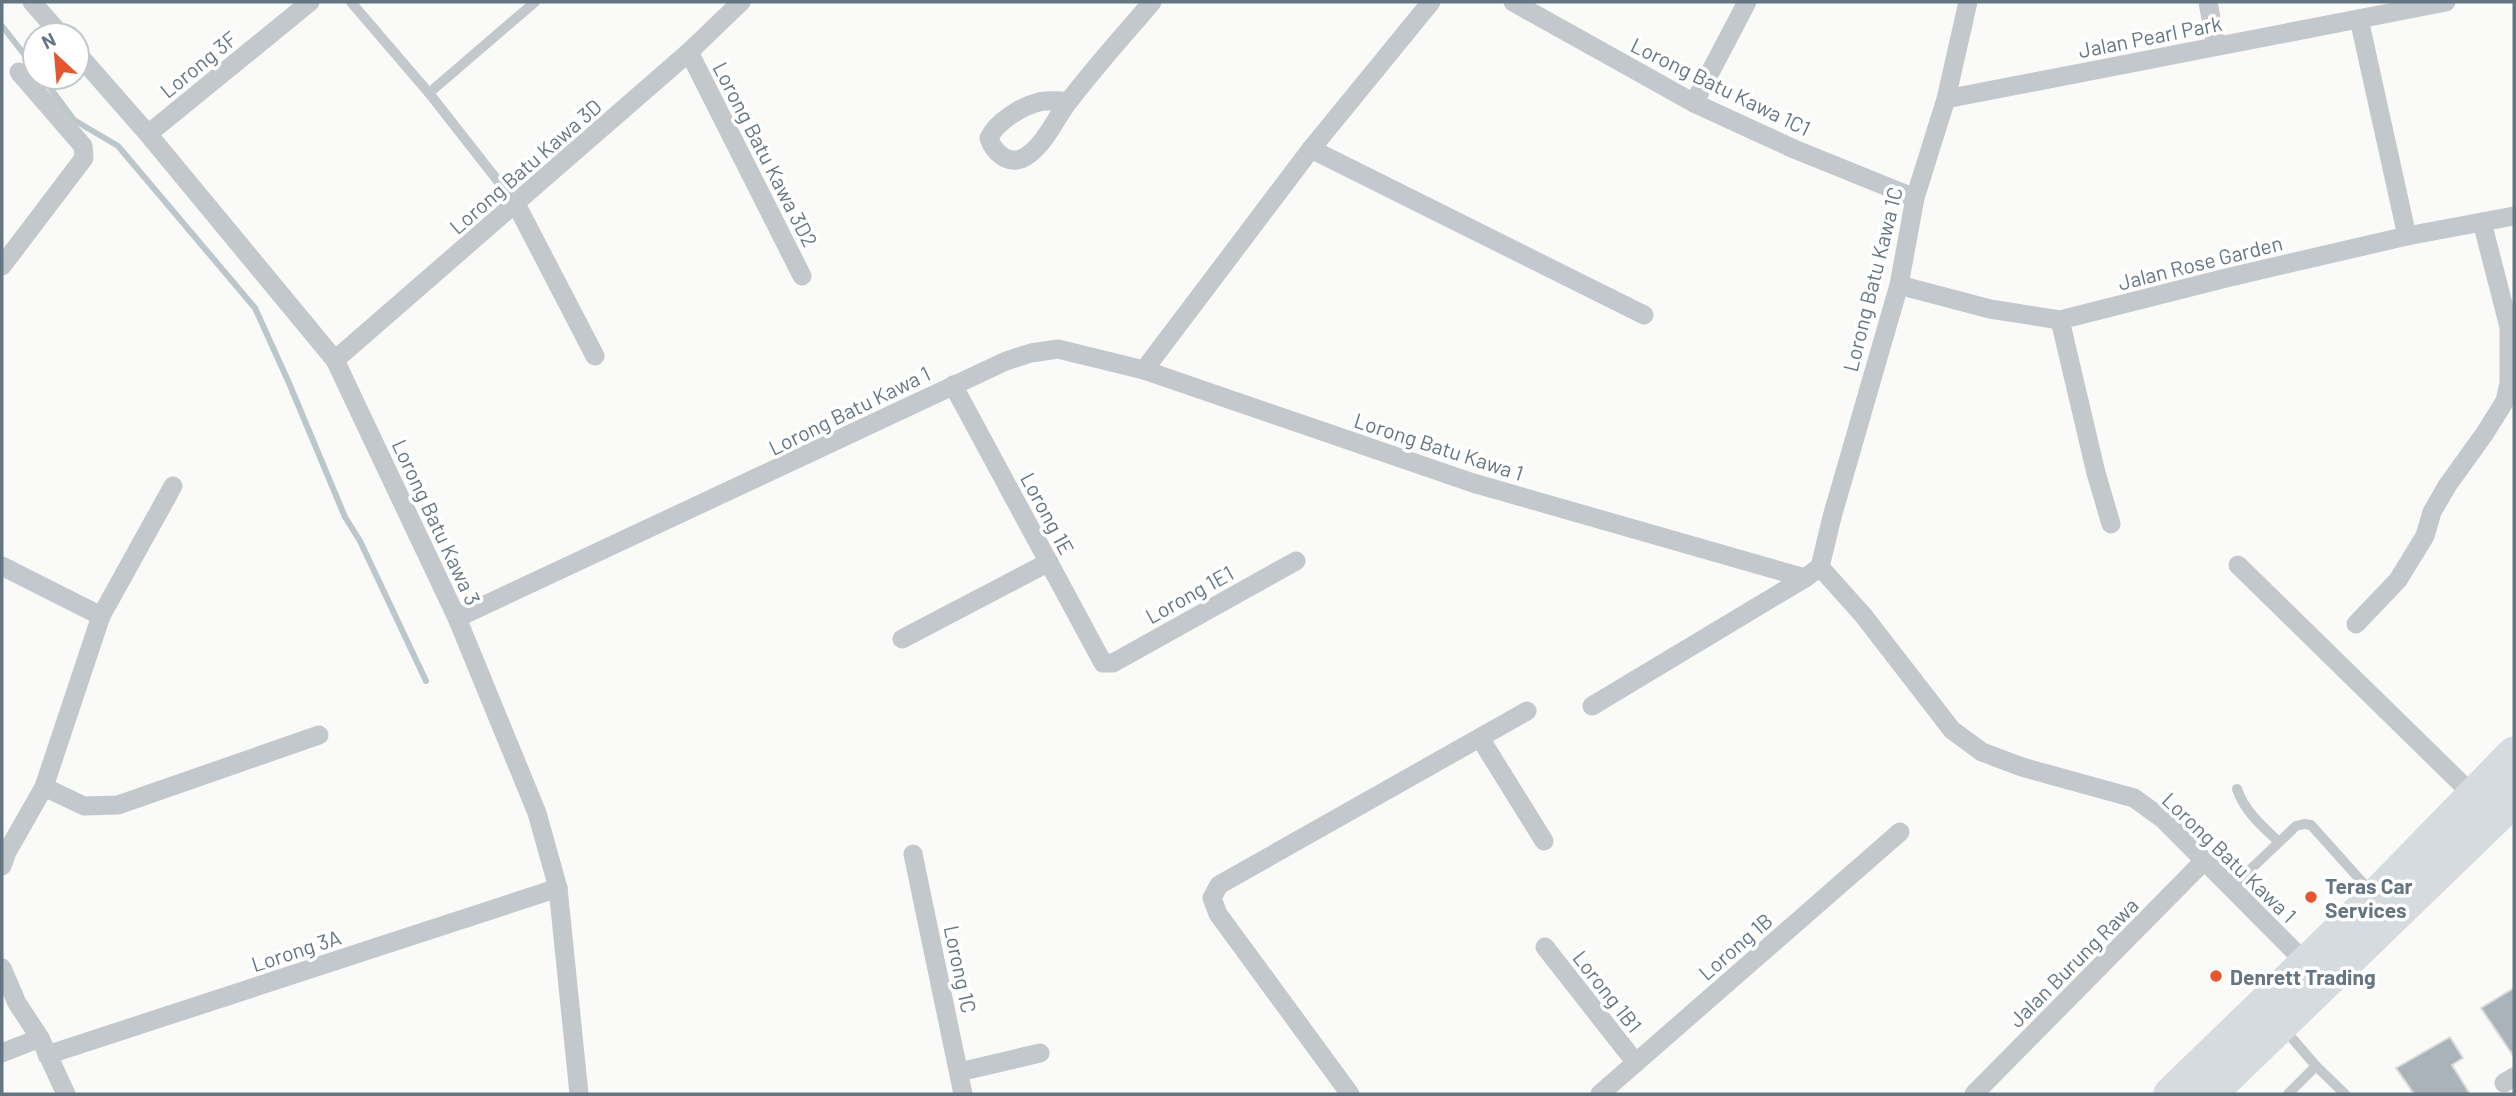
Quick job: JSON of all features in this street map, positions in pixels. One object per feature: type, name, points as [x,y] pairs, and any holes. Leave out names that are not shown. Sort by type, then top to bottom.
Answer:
[{"type":"highway","points":[[2171,1094],[2375,897],[2514,754]]},
{"type":"highway","points":[[2209,1094],[2514,799]]},
{"type":"street","points":[[32,2],[49,21]]},
{"type":"street","name":"Lorong 3F","points":[[148,134],[310,2]]},
{"type":"street","name":"Lorong Batu Kawa 3D","points":[[335,360],[689,52],[741,2]]},
{"type":"street","points":[[1068,101],[1152,2]]},
{"type":"street","points":[[1144,370],[1311,149],[1431,2]]},
{"type":"street","name":"Lorong Batu Kawa 1C1","points":[[1513,2],[1694,103],[1794,149],[1915,198]]},
{"type":"street","points":[[1694,103],[1747,2]]},
{"type":"street","name":"Lorong Batu Kawa 1C","points":[[1812,573],[1832,517],[1899,285],[1915,198],[1946,99],[1968,2]]},
{"type":"street","points":[[2208,2],[2216,46]]},
{"type":"street","name":"Jalan Pearl Park","points":[[1946,99],[2446,2]]},
{"type":"street","points":[[2359,19],[2407,236]]},
{"type":"street","name":"Lorong Batu Kawa 3D2","points":[[689,52],[802,276]]},
{"type":"street","name":"Lorong Batu Kawa 3","points":[[91,69],[335,360],[457,618],[537,813],[558,888],[579,1094]]},
{"type":"street","points":[[2,265],[84,158],[83,146],[19,72]]},
{"type":"street","points":[[1311,149],[1644,315]]},
{"type":"street","points":[[516,204],[595,356]]},
{"type":"street","name":"Jalan Rose Garden","points":[[1899,285],[1990,309],[2060,320],[2407,236],[2514,216]]},
{"type":"street","points":[[2356,624],[2398,580],[2425,536],[2432,512],[2447,486],[2486,433],[2505,401],[2509,383],[2509,327],[2482,222]]},
{"type":"street","points":[[2060,320],[2111,524]]},
{"type":"street","name":"Lorong Batu Kawa 1","points":[[457,618],[1006,361],[1031,353],[1058,349],[1144,370],[1473,483],[1812,573],[1863,615],[1952,730],[1982,752],[2134,798],[2163,819],[2306,963]]},
{"type":"street","name":"Lorong 1E","points":[[953,385],[1103,663]]},
{"type":"street","points":[[2,866],[7,852],[44,787],[101,616],[173,486]]},
{"type":"street","name":"Lorong 1E1","points":[[1103,663],[1113,663],[1296,561]]},
{"type":"street","points":[[902,639],[1049,562]]},
{"type":"street","points":[[2238,565],[2474,796]]},
{"type":"street","points":[[2,566],[101,616]]},
{"type":"street","points":[[1592,706],[1812,573]]},
{"type":"street","points":[[1348,1094],[1225,924],[1212,898],[1219,885],[1527,711]]},
{"type":"street","points":[[44,787],[84,806],[118,805],[319,735]]},
{"type":"street","points":[[1480,738],[1544,841]]},
{"type":"street","name":"Lorong 1B","points":[[1600,1094],[1900,832]]},
{"type":"street","name":"Lorong 1C","points":[[914,854],[963,1094]]},
{"type":"street","name":"Jalan Burung Rawa","points":[[1974,1094],[2204,861]]},
{"type":"street","name":"Lorong 3A","points":[[2,1053],[44,1047],[558,888]]},
{"type":"street","name":"Lorong 1B1","points":[[1545,947],[1636,1063]]},
{"type":"street","points":[[2,968],[17,1003],[44,1047],[66,1094]]},
{"type":"street","points":[[959,1072],[1040,1053]]},
{"type":"lane","points":[[351,2],[429,93],[516,204]]},
{"type":"lane","points":[[429,93],[535,2]]},
{"type":"lane","points":[[2238,789],[2246,809],[2279,842]]},
{"type":"lane","points":[[2232,887],[2296,826],[2304,824],[2311,825],[2375,897]]},
{"type":"lane","points":[[2280,1024],[2316,1066],[2345,1094]]},
{"type":"lane","points":[[2288,1094],[2316,1066]]},
{"type":"building","points":[[2514,988],[2514,1057],[2481,1008]]},
{"type":"building","points":[[2450,1037],[2463,1058],[2452,1065],[2470,1094],[2414,1094],[2396,1068]]},
{"type":"waterway","points":[[2,26],[21,50]]},
{"type":"waterway","points":[[52,91],[74,120],[118,146],[255,308],[345,517],[360,541],[426,681]]},
{"type":"place","name":"Teras Car Services","points":[[2311,897]]},
{"type":"place","name":"Denrett Trading","points":[[2216,976]]}]
